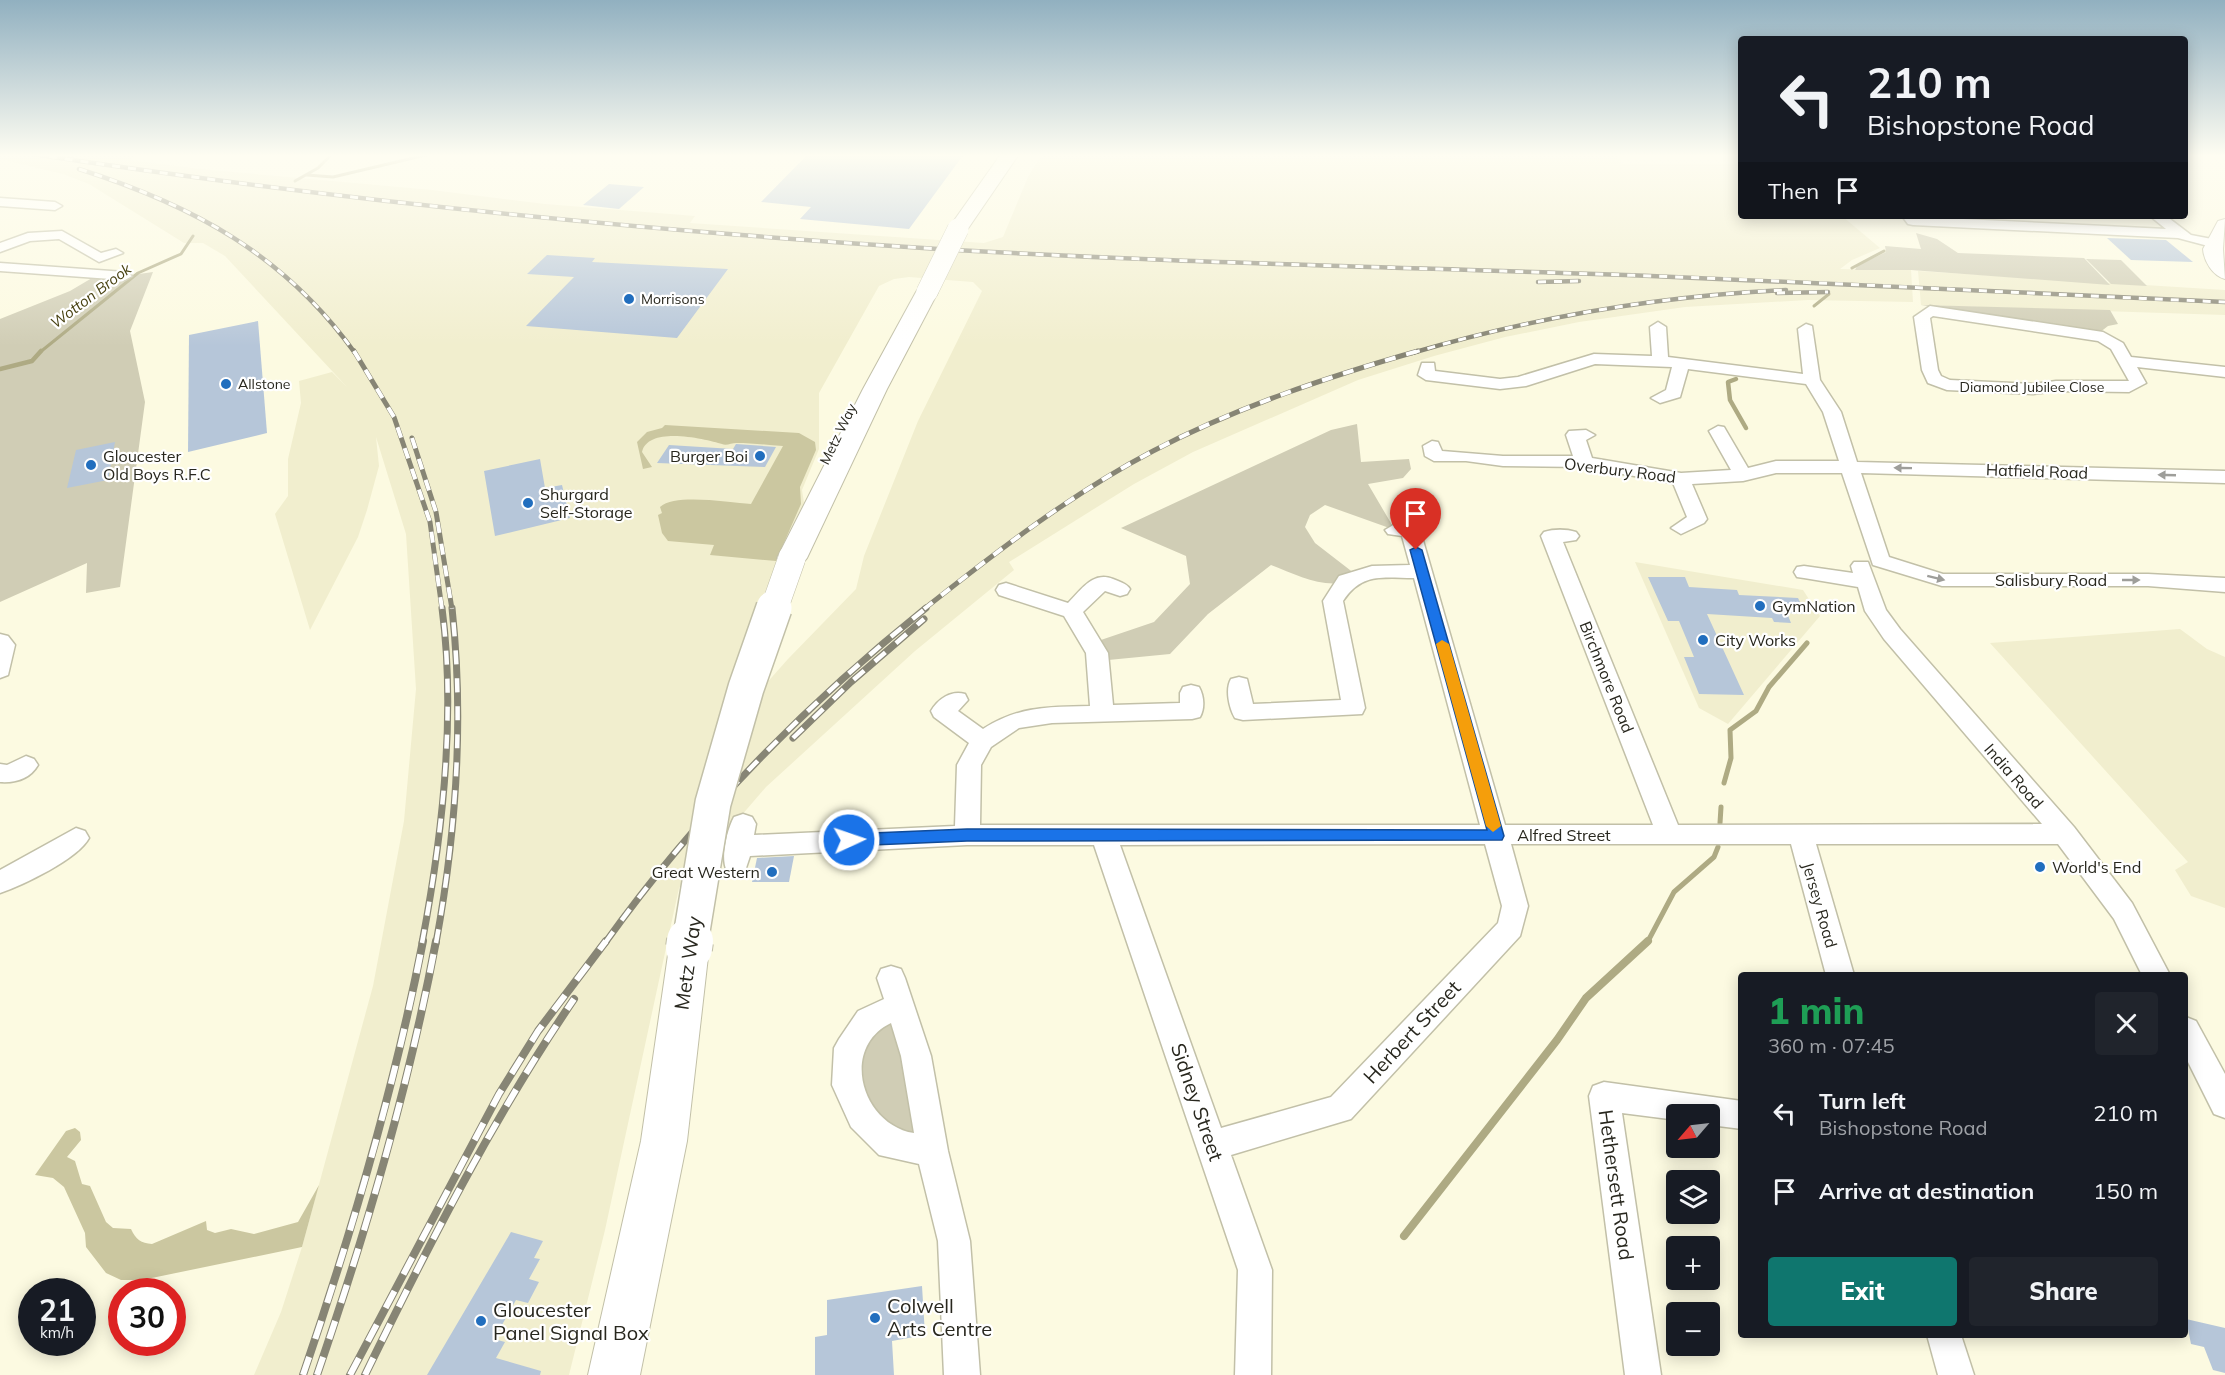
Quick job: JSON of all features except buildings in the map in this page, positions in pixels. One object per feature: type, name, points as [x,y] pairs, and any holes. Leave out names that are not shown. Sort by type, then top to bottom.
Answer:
[{"type":"main road","name":"Metz Way","points":[[614,1375],[628,1322],[664,1141],[689,948],[713,803],[746,688],[792,558],[909,323],[966,218]]},
{"type":"main road","points":[[2219,259],[2225,225]]},
{"type":"street","points":[[1928,219],[2181,234]]},
{"type":"street","points":[[2161,219],[2219,259]]},
{"type":"street","points":[[0,248],[28,237],[62,236],[99,258],[116,253]]},
{"type":"street","points":[[0,267],[125,276]]},
{"type":"street","name":"Diamond Jubilee Close","points":[[1930,311],[1940,311],[2096,336],[2117,346],[2126,361],[2138,383],[2133,387],[2056,386],[2032,389],[1947,385],[1934,379],[1930,370],[1922,317],[1930,311]]},
{"type":"street","points":[[1658,327],[1660,361]]},
{"type":"street","points":[[1426,375],[1500,384],[1520,382],[1594,359],[1660,361],[1812,380],[1806,329]]},
{"type":"street","points":[[2126,361],[2225,372]]},
{"type":"street","points":[[1660,398],[1674,393],[1681,365]]},
{"type":"street","name":"India Road","points":[[1812,380],[1832,412],[1849,467],[1876,611],[1892,634],[2064,834],[2122,911],[2155,972]]},
{"type":"street","points":[[1718,431],[1743,475]]},
{"type":"street","points":[[1584,462],[1575,435],[1586,435]]},
{"type":"street","name":"Overbury Road","points":[[1432,446],[1434,456],[1466,456],[1503,461],[1584,462],[1681,479],[1743,475],[1776,467],[1849,467]]},
{"type":"street","name":"Hatfield Road","points":[[1849,467],[2225,477]]},
{"type":"street","points":[[1681,479],[1697,519],[1681,528]]},
{"type":"street","name":"Herbert Street","points":[[1212,1145],[1340,1109],[1510,928],[1515,906],[1410,530],[1395,530]]},
{"type":"street","name":"Birchmore Road","points":[[1569,536],[1551,536],[1670,835]]},
{"type":"street","points":[[1804,572],[1869,569]]},
{"type":"street","name":"Salisbury Road","points":[[1869,569],[1942,580],[2148,580],[2225,585]]},
{"type":"street","points":[[1239,685],[1243,712],[1294,700],[1354,708],[1333,601],[1346,581],[1372,573],[1422,572]]},
{"type":"street","points":[[1072,611],[1102,582],[1120,589]]},
{"type":"street","points":[[1006,590],[1072,611],[1097,653],[1102,713]]},
{"type":"street","points":[[0,641],[4,645],[0,670]]},
{"type":"street","points":[[967,835],[969,765],[982,741],[1013,721],[1052,715],[1192,711],[1191,693]]},
{"type":"street","points":[[957,699],[942,711],[982,741]]},
{"type":"street","name":"Alfred Street","points":[[740,845],[967,835],[2064,834]]},
{"type":"street","name":"Sidney Street","points":[[1104,836],[1255,1270],[1253,1375]]},
{"type":"street","name":"Jersey Road","points":[[1801,836],[1839,972]]},
{"type":"street","points":[[0,882],[40,862],[76,838]]},
{"type":"street","points":[[932,1151],[890,1144],[862,1117],[847,1085],[849,1048],[868,1020],[895,992],[916,1056],[932,1151],[954,1240],[962,1375]]},
{"type":"street","points":[[2188,1033],[2225,1104]]},
{"type":"street","name":"Hethersett Road","points":[[1643,1375],[1604,1096],[1738,1114]]},
{"type":"street","points":[[1945,1338],[1956,1375]]},
{"type":"shaded area","points":[[144,218],[693,218],[690,223],[984,243],[1003,237],[1011,218],[1846,219],[1880,248],[1852,260],[1840,269],[1911,270],[1913,302],[1808,300],[1685,307],[1579,322],[1505,337],[1434,356],[1358,380],[1193,452],[1134,484],[1009,562],[1014,570],[915,651],[766,787],[679,888],[605,1230],[569,1375],[254,1375],[281,1312],[302,1247],[373,986],[404,821],[416,689],[406,534],[376,437],[379,466],[358,537],[310,630],[275,514],[288,496],[288,459],[301,403],[299,381],[332,372],[347,387],[225,256],[203,243],[184,243]],"holes":[[[909,277],[973,282],[982,291],[918,421],[864,556],[856,589],[788,659],[710,747],[745,637],[804,503],[802,490],[819,449],[819,393],[879,286],[894,279]]]},
{"type":"shaded area","points":[[1916,233],[1937,239],[1958,253],[2084,258],[2110,285],[1911,270],[1855,270],[1857,266],[1886,252],[1885,246],[1921,249]]},
{"type":"shaded area","points":[[2086,259],[2121,260],[2147,286],[2111,284]]},
{"type":"shaded area","points":[[1918,271],[2225,290],[2225,315],[1921,305]]},
{"type":"shaded area","points":[[153,272],[130,331],[145,402],[120,587],[86,593],[87,563],[0,602],[0,319],[70,291],[97,275],[125,276]]},
{"type":"shaded area","points":[[1921,305],[2110,310],[2118,324],[2108,326],[2099,333]]},
{"type":"shaded area","points":[[1357,424],[1361,462],[1409,459],[1411,469],[1403,478],[1368,484],[1395,530],[1325,505],[1310,515],[1305,527],[1315,543],[1359,577],[1348,582],[1326,583],[1304,578],[1271,565],[1208,614],[1170,654],[1098,661],[1092,643],[1154,622],[1190,584],[1186,556],[1121,528],[1331,430]]},
{"type":"shaded area","points":[[665,425],[799,433],[815,442],[816,450],[800,487],[801,504],[776,561],[710,555],[714,545],[668,541],[662,533],[658,515],[662,513],[660,507],[678,500],[751,504],[783,446],[742,443],[725,445],[691,437],[666,436],[647,444],[642,452],[652,467],[643,469],[637,442],[647,432]]},
{"type":"shaded area","points":[[1635,562],[1803,590],[1820,616],[1728,724],[1699,708]]},
{"type":"shaded area","points":[[2180,629],[2207,649],[2225,657],[2225,908],[2191,896],[2175,870],[2188,862],[1990,643]]},
{"type":"shaded area","points":[[891,1021],[903,1060],[915,1135],[897,1128],[882,1117],[870,1101],[863,1084],[861,1066],[864,1048],[874,1033]]},
{"type":"shaded area","points":[[75,1128],[80,1132],[81,1140],[67,1157],[75,1161],[82,1184],[90,1186],[106,1222],[113,1228],[131,1229],[139,1240],[152,1244],[206,1221],[207,1230],[215,1233],[231,1229],[254,1234],[298,1222],[319,1185],[302,1247],[152,1278],[117,1278],[106,1273],[86,1247],[85,1233],[64,1187],[53,1178],[35,1175],[66,1131]]},
{"type":"waterway","name":"Wotton Brook","points":[[40,352],[138,273],[181,254],[193,236]]},
{"type":"waterway","points":[[1852,268],[1884,251]]},
{"type":"waterway","points":[[1814,306],[1829,294]]},
{"type":"waterway","name":"Wotton Brook","points":[[0,369],[32,361],[40,352]]},
{"type":"waterway","points":[[1736,379],[1728,382],[1730,400],[1746,428]]},
{"type":"waterway","points":[[1724,783],[1731,758],[1730,730],[1756,711],[1769,687],[1807,643]]},
{"type":"waterway","points":[[1720,823],[1721,807]]},
{"type":"waterway","points":[[1647,943],[1674,892],[1714,857],[1718,847]]},
{"type":"waterway","points":[[1404,1236],[1557,1040],[1586,998],[1648,941]]},
{"type":"railway","points":[[199,218],[233,237],[298,288],[327,318],[355,353]]},
{"type":"railway","points":[[549,218],[699,232],[1014,253],[1723,279],[2225,302]]},
{"type":"railway","points":[[1538,282],[1579,281]]},
{"type":"railway","points":[[1412,353],[1504,329],[1598,310],[1691,297],[1786,290]]},
{"type":"railway","points":[[1777,293],[1828,292]]},
{"type":"railway","points":[[354,351],[394,417],[430,522],[442,609]]},
{"type":"railway","points":[[924,609],[1006,545],[1063,505],[1153,451],[1217,420],[1283,394],[1418,351]]},
{"type":"railway","points":[[412,438],[436,512],[452,609]]},
{"type":"railway","points":[[422,943],[436,861],[445,776],[448,690],[442,608]]},
{"type":"railway","points":[[436,943],[449,860],[456,776],[457,691],[452,608]]},
{"type":"railway","points":[[605,943],[676,851],[754,765],[837,684],[926,608]]},
{"type":"railway","points":[[793,738],[851,682],[924,619]]},
{"type":"railway","points":[[303,1375],[338,1268],[385,1106],[412,997],[423,941]]},
{"type":"railway","points":[[317,1375],[369,1214],[399,1106],[436,941]]},
{"type":"railway","points":[[350,1375],[499,1094],[538,1031],[606,941]]},
{"type":"railway","points":[[365,1375],[489,1136],[574,999]]},
{"type":"slow traffic","points":[[1442,644],[1493,826]]},
{"type":"place","name":"Morrisons","points":[[629,299]]},
{"type":"place","name":"Allstone","points":[[226,384]]},
{"type":"place","name":"Burger Boi","points":[[760,456]]},
{"type":"place","name":"Gloucester Old Boys R.F.C","points":[[91,465]]},
{"type":"place","name":"Shurgard Self-Storage","points":[[528,503]]},
{"type":"place","name":"GymNation","points":[[1760,606]]},
{"type":"place","name":"City Works","points":[[1703,640]]},
{"type":"place","name":"World's End","points":[[2040,867]]},
{"type":"place","name":"Great Western","points":[[772,872]]},
{"type":"place","name":"Colwell Arts Centre","points":[[875,1318]]},
{"type":"place","name":"Gloucester Panel Signal Box","points":[[481,1321]]},
{"type":"route","points":[[849,840],[967,835],[1496,836],[1416,550]]}]
